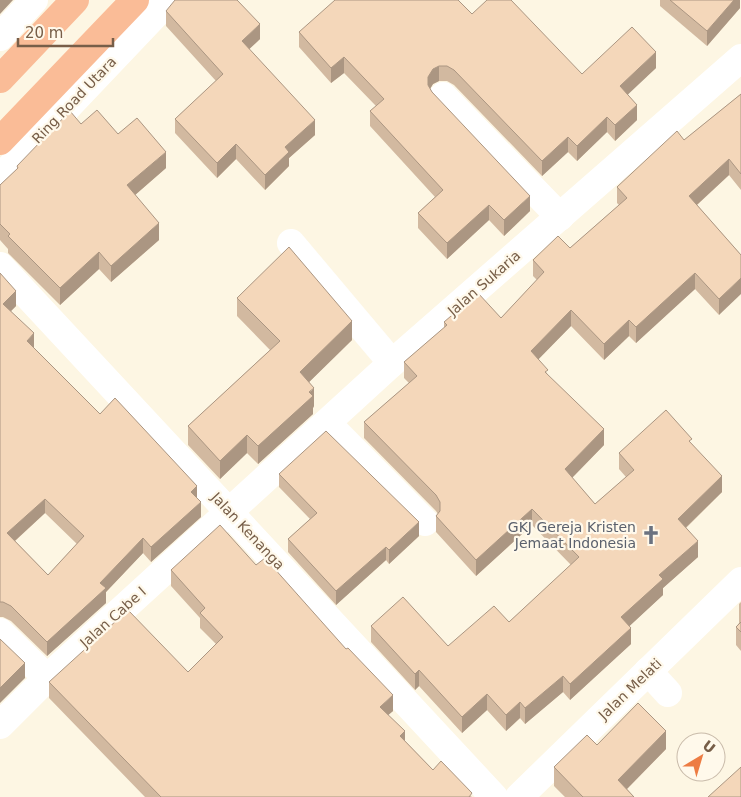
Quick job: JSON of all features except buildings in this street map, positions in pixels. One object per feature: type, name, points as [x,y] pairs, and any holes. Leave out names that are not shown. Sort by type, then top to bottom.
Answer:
[{"type":"highway","points":[[0,79],[75,0]]},
{"type":"highway","points":[[0,141],[134,0]]},
{"type":"street","points":[[0,37],[34,0]]},
{"type":"street","name":"Ring Road Utara","points":[[0,178],[169,0]]},
{"type":"street","name":"Jalan Sukaria","points":[[229,511],[392,363],[739,63]]},
{"type":"street","points":[[443,96],[560,216]]},
{"type":"street","points":[[291,243],[392,363]]},
{"type":"street","name":"Jalan Kenanga","points":[[0,266],[494,797]]},
{"type":"street","points":[[326,423],[425,522]]},
{"type":"street","name":"Jalan Cabe I","points":[[0,725],[47,678],[229,511]]},
{"type":"street","name":"Jalan Melati","points":[[518,797],[741,581]]},
{"type":"street","points":[[0,632],[47,678]]},
{"type":"street","points":[[648,671],[668,693]]},
{"type":"place","name":"GKJ Gereja Kristen Jemaat Indonesia","points":[[651,535]]}]
